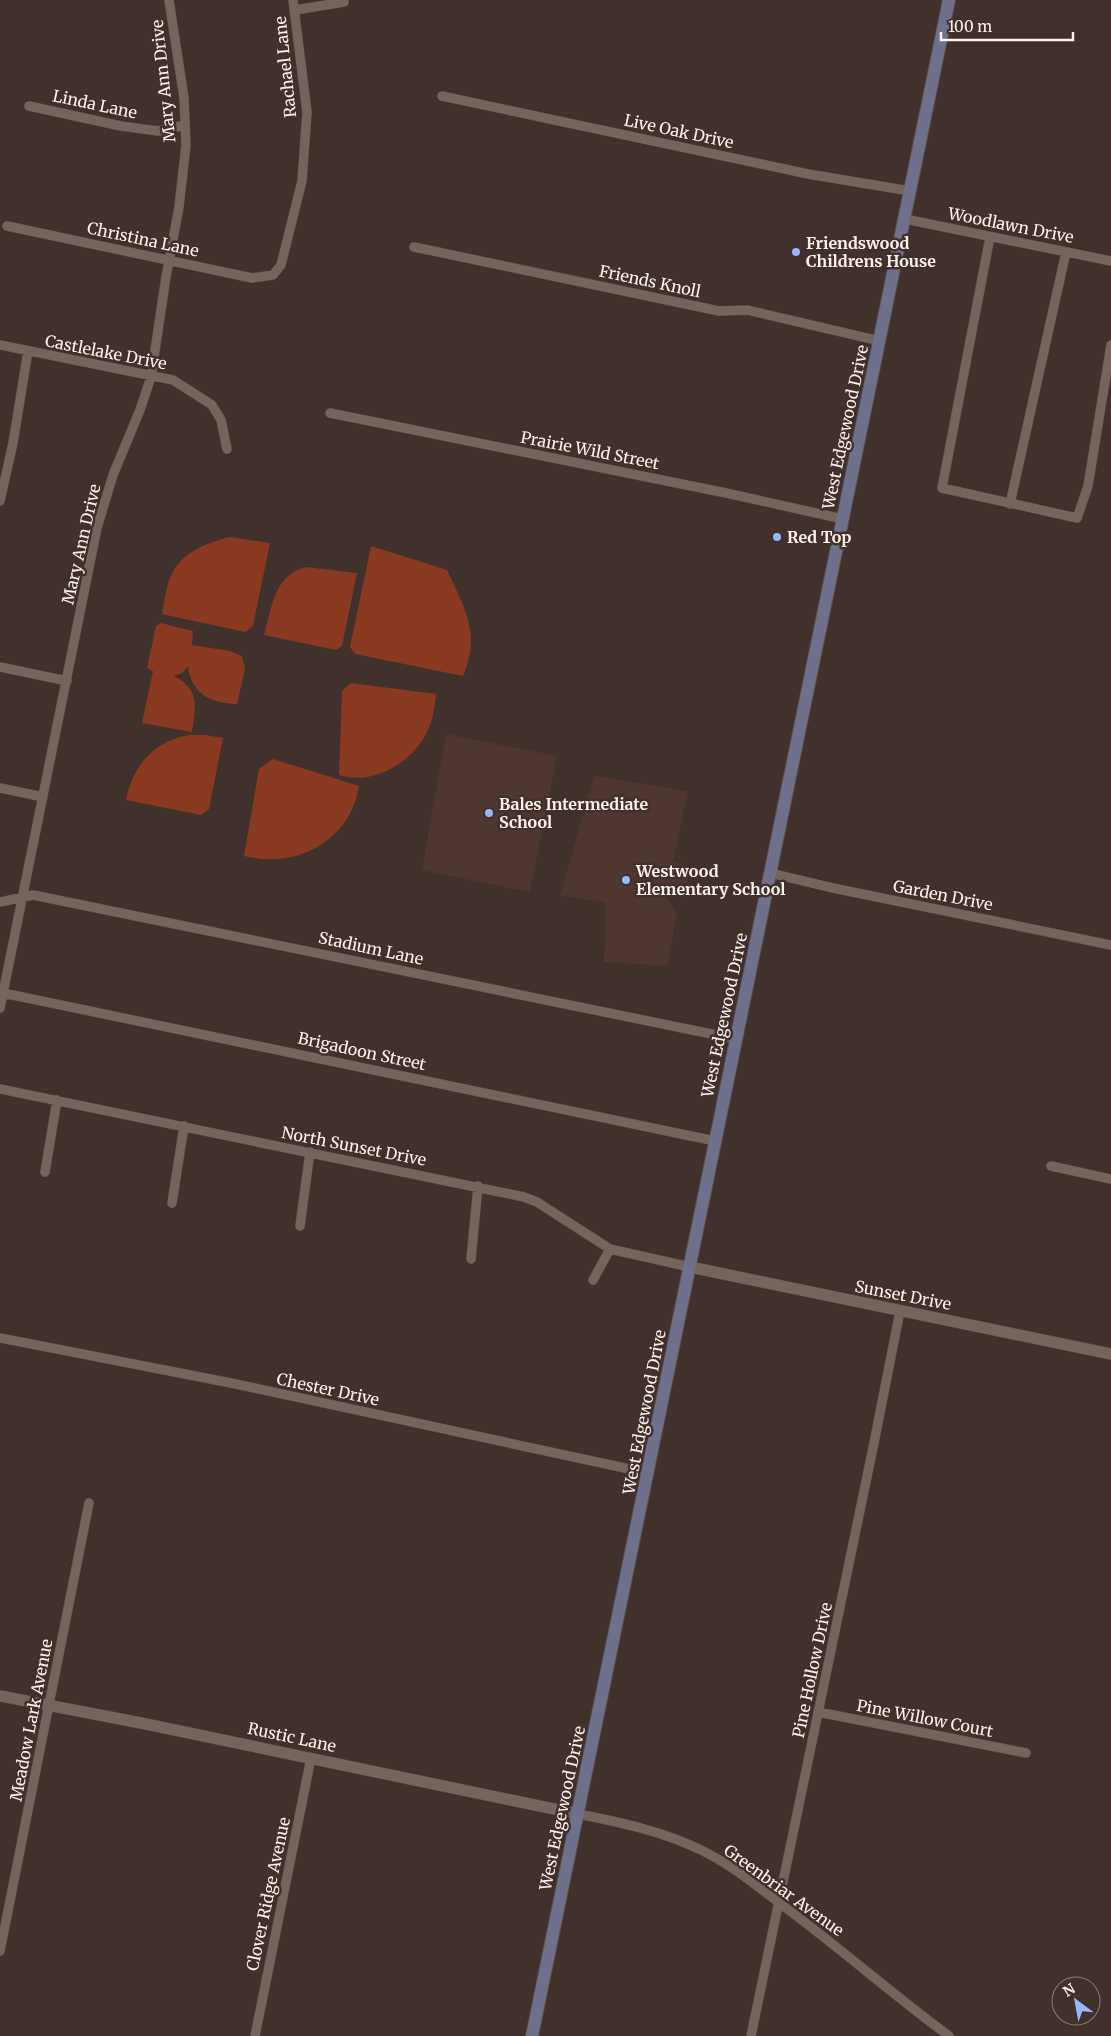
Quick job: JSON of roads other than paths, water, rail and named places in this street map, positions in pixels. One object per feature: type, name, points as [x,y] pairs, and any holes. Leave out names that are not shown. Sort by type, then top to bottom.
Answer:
[{"type":"main road","name":"West Edgewood Drive","points":[[532,2036],[949,0]]},
{"type":"street","name":"Mary Ann Drive","points":[[0,1008],[97,528],[113,475],[140,410],[151,377],[179,207],[186,145],[184,98],[169,0]]},
{"type":"street","name":"Rachael Lane","points":[[273,275],[281,265],[302,180],[307,112],[293,0]]},
{"type":"street","points":[[294,10],[344,2]]},
{"type":"street","name":"Live Oak Drive","points":[[442,96],[808,174],[910,191]]},
{"type":"street","name":"Linda Lane","points":[[29,106],[121,126],[158,131],[185,126]]},
{"type":"street","name":"Woodlawn Drive","points":[[905,220],[1111,261]]},
{"type":"street","name":"Christina Lane","points":[[7,226],[252,278],[273,275]]},
{"type":"street","points":[[990,237],[942,488],[1076,518],[1088,486],[1111,345]]},
{"type":"street","name":"Friends Knoll","points":[[414,247],[719,311],[747,310],[880,341]]},
{"type":"street","points":[[1010,504],[1066,252]]},
{"type":"street","name":"Castlelake Drive","points":[[0,345],[173,380],[212,405],[221,420],[227,449]]},
{"type":"street","points":[[0,501],[13,443],[28,351]]},
{"type":"street","name":"Prairie Wild Street","points":[[330,412],[726,493],[843,519]]},
{"type":"street","points":[[0,667],[67,681]]},
{"type":"street","points":[[0,788],[43,797]]},
{"type":"street","name":"Garden Drive","points":[[770,873],[833,888],[1111,944]]},
{"type":"street","name":"Stadium Lane","points":[[0,902],[33,895],[736,1039]]},
{"type":"street","name":"Brigadoon Street","points":[[3,993],[715,1141]]},
{"type":"street","name":"North Sunset Drive","points":[[0,1088],[524,1197],[537,1202],[610,1248],[690,1267]]},
{"type":"street","points":[[45,1172],[57,1100]]},
{"type":"street","points":[[172,1203],[184,1126]]},
{"type":"street","points":[[300,1226],[310,1152]]},
{"type":"street","points":[[1051,1166],[1111,1179]]},
{"type":"street","points":[[471,1259],[478,1186]]},
{"type":"street","points":[[593,1280],[610,1248]]},
{"type":"street","name":"Sunset Drive","points":[[690,1267],[1111,1354]]},
{"type":"street","name":"Pine Hollow Drive","points":[[751,2036],[900,1310]]},
{"type":"street","name":"Chester Drive","points":[[0,1338],[231,1383],[648,1473]]},
{"type":"street","name":"Meadow Lark Avenue","points":[[1,1947],[89,1503]]},
{"type":"street","name":"Rustic Lane","points":[[0,1696],[141,1722],[578,1814]]},
{"type":"street","name":"Pine Willow Court","points":[[818,1712],[1026,1753]]},
{"type":"street","name":"Clover Ridge Avenue","points":[[254,2036],[311,1758]]},
{"type":"street","name":"Greenbriar Avenue","points":[[578,1814],[622,1823],[666,1836],[702,1850],[742,1875],[779,1902],[948,2036]]},
{"type":"place","name":"Friendswood Childrens House","points":[[796,252]]},
{"type":"place","name":"Red Top","points":[[777,537]]},
{"type":"place","name":"Bales Intermediate School","points":[[489,813]]},
{"type":"place","name":"Westwood Elementary School","points":[[626,880]]}]
